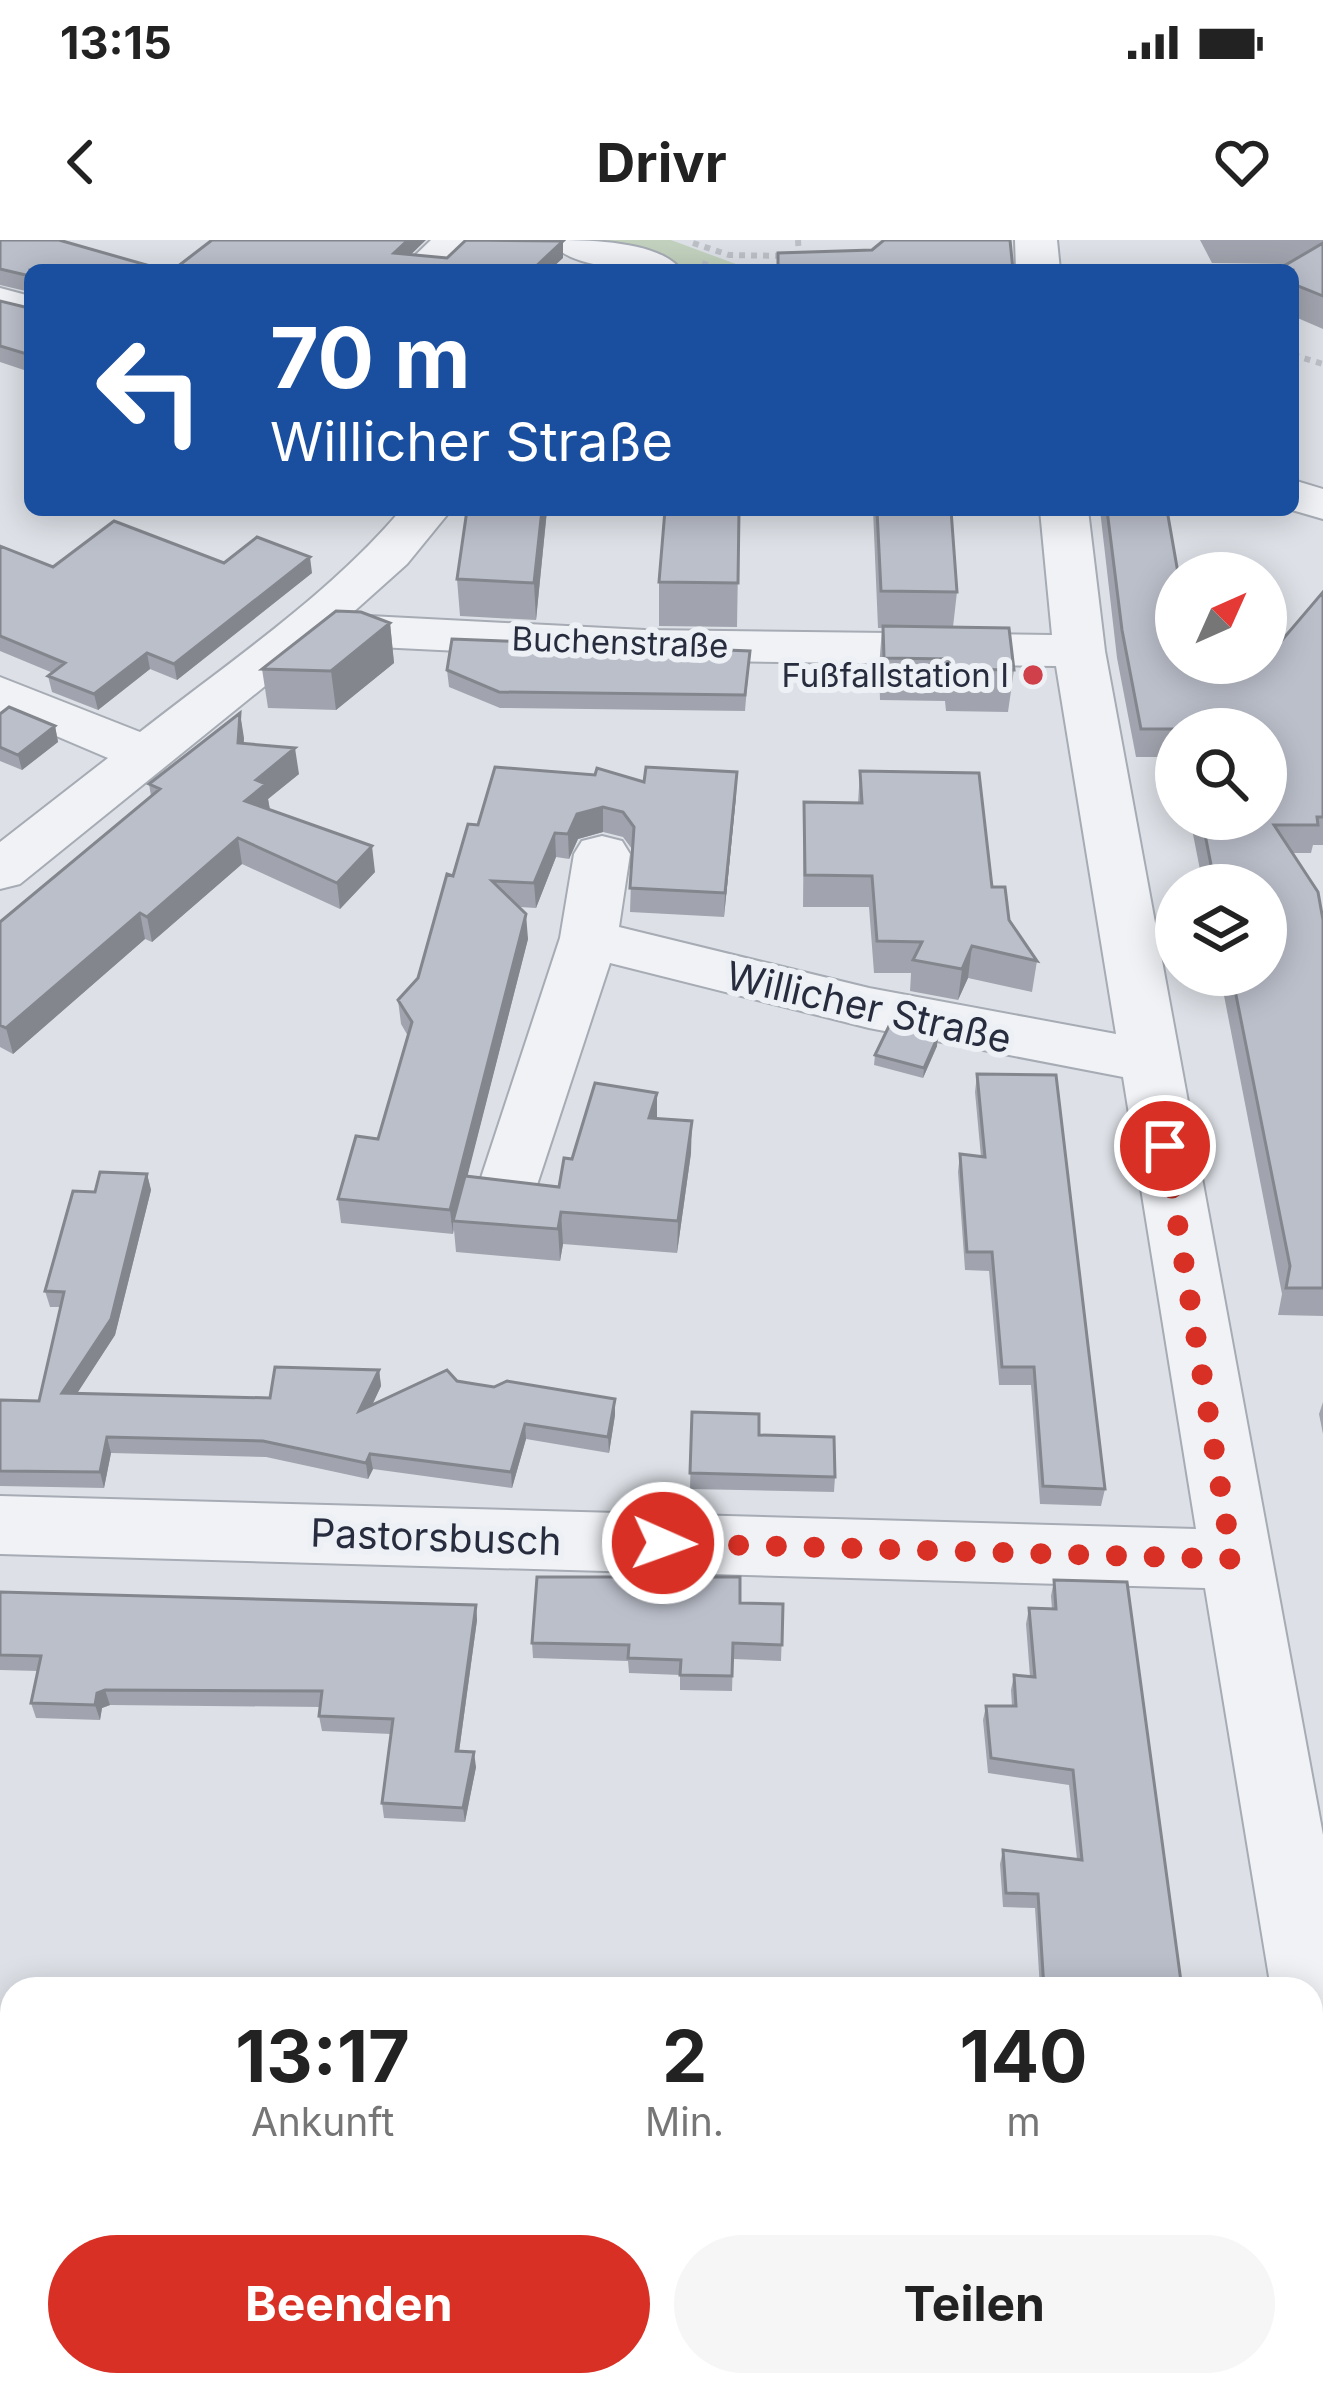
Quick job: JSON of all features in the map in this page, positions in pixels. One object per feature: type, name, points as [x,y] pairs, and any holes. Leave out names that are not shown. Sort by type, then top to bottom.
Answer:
[{"type":"street","points":[[429,264],[457,240]]},
{"type":"street","points":[[570,240],[641,264]]},
{"type":"street","points":[[0,871],[305,628],[390,554],[422,516]]},
{"type":"street","points":[[1065,516],[1078,651],[1152,1060],[1232,1559],[1309,1977]]},
{"type":"street","name":"Buchenstraße","points":[[305,628],[646,645],[1078,651]]},
{"type":"street","points":[[0,693],[148,755]]},
{"type":"street","points":[[511,1181],[589,938],[602,854]]},
{"type":"street","name":"Willicher Straße","points":[[589,938],[743,981],[1022,1042],[1152,1060]]},
{"type":"street","name":"Pastorsbusch","points":[[0,1525],[1232,1559]]},
{"type":"path","points":[[684,240],[729,255],[817,257]]},
{"type":"path","points":[[798,240],[800,257]]},
{"type":"green space","points":[[600,240],[671,240],[736,264],[672,264]]},
{"type":"building","points":[[0,240],[59,240],[143,264],[24,264],[24,275],[0,269]]},
{"type":"building","points":[[212,240],[408,240],[394,253],[447,258],[466,240],[563,241],[538,264],[181,264]]},
{"type":"building","points":[[884,240],[1010,240],[1012,264],[778,264],[778,253],[872,250]]},
{"type":"building","points":[[1323,243],[1323,296],[1299,286],[1299,264],[1287,264]]},
{"type":"building","points":[[0,301],[24,307],[24,353],[0,346]]},
{"type":"building","points":[[466,516],[541,516],[534,583],[457,579]]},
{"type":"building","points":[[664,516],[739,516],[738,583],[659,582]]},
{"type":"building","points":[[877,516],[951,516],[957,592],[881,591]]},
{"type":"building","points":[[1108,516],[1168,516],[1174,552],[1155,552],[1155,684],[1287,684],[1287,634],[1323,592],[1323,817],[1317,817],[1318,825],[1287,825],[1287,708],[1155,708],[1155,729],[1141,729]]},
{"type":"building","points":[[114,521],[224,563],[257,537],[310,557],[174,664],[147,653],[94,694],[48,676],[65,663],[0,636],[0,546],[53,567]]},
{"type":"building","points":[[336,611],[361,612],[390,623],[331,671],[262,669]]},
{"type":"building","points":[[883,626],[1009,628],[1014,670],[950,669],[949,659],[884,658]]},
{"type":"building","points":[[452,639],[750,651],[745,695],[499,692],[447,670]]},
{"type":"building","points":[[9,707],[55,726],[18,755],[0,747],[0,714]]},
{"type":"building","points":[[240,713],[238,743],[295,748],[256,780],[266,784],[245,801],[372,846],[337,883],[238,838],[147,917],[140,913],[6,1028],[0,1025],[0,922],[160,789],[149,784]]},
{"type":"building","points":[[495,767],[595,775],[597,768],[644,782],[646,767],[737,772],[725,893],[630,888],[634,827],[623,812],[603,807],[577,814],[568,834],[555,833],[534,883],[492,881],[526,914],[450,1210],[338,1199],[356,1136],[378,1139],[412,1022],[398,1000],[418,978],[447,874],[453,876],[468,824],[478,825]]},
{"type":"building","points":[[860,771],[979,773],[992,887],[1005,887],[1009,920],[1037,961],[972,946],[962,969],[913,960],[922,942],[877,941],[872,876],[805,875],[804,802],[862,803]]},
{"type":"building","points":[[1206,840],[1284,840],[1318,892],[1323,920],[1323,1288],[1286,1288],[1290,1266],[1236,996],[1287,996],[1287,864],[1211,864]]},
{"type":"building","points":[[889,1026],[938,1036],[924,1068],[875,1055]]},
{"type":"building","points":[[977,1074],[1056,1075],[1105,1489],[1043,1486],[1034,1367],[1002,1367],[992,1252],[967,1252],[960,1154],[985,1157]]},
{"type":"building","points":[[595,1083],[657,1093],[649,1118],[692,1121],[678,1221],[561,1212],[558,1229],[453,1221],[465,1176],[559,1187],[564,1158],[572,1159]]},
{"type":"building","points":[[100,1172],[147,1174],[111,1319],[62,1393],[270,1398],[275,1367],[379,1370],[359,1411],[447,1370],[457,1381],[494,1387],[507,1381],[615,1399],[608,1437],[525,1424],[511,1472],[370,1454],[366,1463],[263,1441],[107,1437],[100,1472],[0,1471],[0,1400],[39,1401],[64,1292],[45,1291],[73,1191],[95,1192]]},
{"type":"building","points":[[692,1412],[759,1414],[759,1435],[834,1437],[835,1477],[690,1473]]},
{"type":"building","points":[[537,1577],[740,1577],[740,1603],[783,1604],[782,1645],[733,1643],[732,1676],[680,1675],[681,1660],[628,1658],[629,1645],[532,1643]]},
{"type":"building","points":[[1054,1580],[1127,1582],[1180,1977],[1043,1977],[1038,1894],[1006,1893],[1003,1850],[1082,1860],[1073,1770],[991,1758],[986,1706],[1016,1706],[1014,1675],[1035,1677],[1029,1608],[1056,1609]]},
{"type":"building","points":[[0,1592],[476,1605],[456,1751],[474,1752],[463,1808],[382,1803],[393,1719],[319,1716],[322,1691],[105,1690],[97,1693],[95,1705],[31,1703],[41,1656],[0,1655]]},
{"type":"place","name":"Fußfallstation I","points":[[1033,675]]},
{"type":"route","points":[[663,1543],[1232,1559],[1165,1146]]}]
